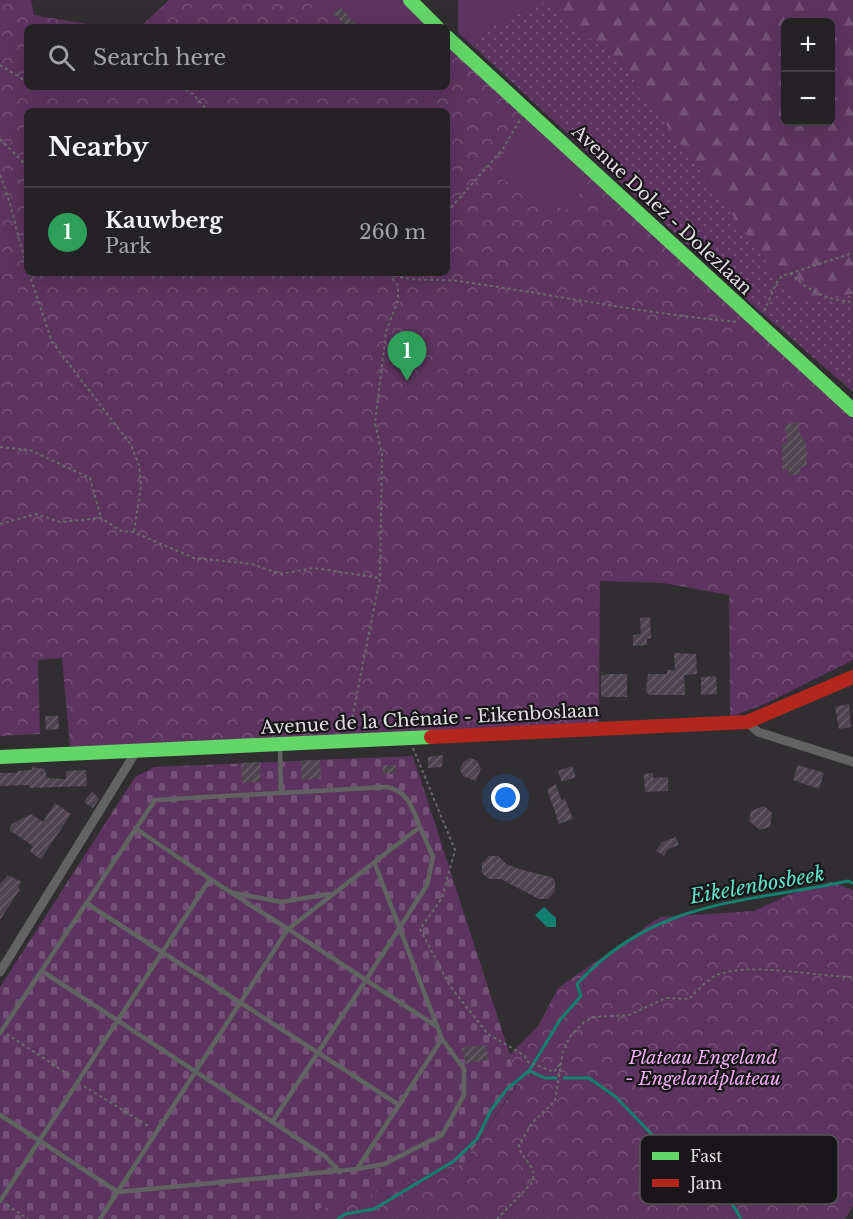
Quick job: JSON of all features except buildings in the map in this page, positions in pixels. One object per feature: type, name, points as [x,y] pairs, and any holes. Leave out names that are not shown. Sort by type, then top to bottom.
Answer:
[{"type":"street","points":[[410,0],[433,24]]},
{"type":"street","name":"Avenue Dolez - Dolezlaan","points":[[450,40],[853,410]]},
{"type":"street","name":"Avenue de la Chênaie - Eikenboslaan","points":[[0,757],[747,722],[853,677]]},
{"type":"street","points":[[747,722],[758,732],[853,762]]},
{"type":"street","points":[[0,972],[137,750]]},
{"type":"lane","points":[[280,743],[281,791]]},
{"type":"lane","points":[[0,1033],[151,804],[160,797],[393,788],[407,798],[433,857],[427,885],[272,1122]]},
{"type":"lane","points":[[100,1219],[288,929],[420,827]]},
{"type":"lane","points":[[135,828],[437,1027]]},
{"type":"lane","points":[[0,1115],[118,1192],[340,1172],[384,1164],[442,1136],[464,1095],[464,1069],[442,1039],[375,864]]},
{"type":"lane","points":[[0,1201],[210,879]]},
{"type":"lane","points":[[229,891],[281,902],[332,893]]},
{"type":"lane","points":[[86,903],[399,1105]]},
{"type":"lane","points":[[42,971],[326,1157],[340,1172]]},
{"type":"lane","points":[[357,1169],[442,1039]]},
{"type":"path","points":[[0,65],[24,80]]},
{"type":"path","points":[[186,90],[193,94],[205,108]]},
{"type":"path","points":[[450,209],[502,150],[526,110]]},
{"type":"path","points":[[0,139],[24,163]]},
{"type":"path","points":[[0,175],[9,196],[24,257]]},
{"type":"path","points":[[394,276],[455,280],[669,316],[747,323],[755,320],[777,282],[790,273],[853,253]]},
{"type":"path","points":[[790,273],[810,291],[833,301],[853,303]]},
{"type":"path","points":[[30,276],[52,342],[131,445],[139,465],[141,486],[133,532]]},
{"type":"path","points":[[348,740],[380,578],[382,454],[375,423],[386,332],[398,300],[398,286],[390,276]]},
{"type":"path","points":[[0,447],[30,450],[90,478],[101,518]]},
{"type":"path","points":[[0,524],[36,514],[60,522],[101,518],[121,531],[133,532],[194,558],[252,564],[280,574],[314,568],[380,578]]},
{"type":"path","points":[[408,738],[455,850],[442,898],[420,929],[450,986],[488,1034],[537,1066],[554,1072],[562,1062]]},
{"type":"path","points":[[497,1219],[531,1184],[534,1175],[532,1168],[520,1151],[519,1145],[526,1132],[555,1101],[563,1051],[569,1038],[584,1022],[594,1017],[629,1015],[666,998],[689,999],[714,977],[727,973],[778,969],[853,977]]},
{"type":"path","points":[[0,1201],[28,1219]]},
{"type":"green space","points":[[0,0],[31,0],[34,15],[87,24],[24,24],[24,90],[450,90],[450,47],[853,417],[853,660],[767,703],[730,717],[729,595],[663,583],[600,581],[599,723],[70,748],[62,658],[38,660],[40,734],[0,736]]},
{"type":"green space","points":[[169,0],[403,0],[426,24],[143,24]]},
{"type":"green space","points":[[326,0],[403,0],[426,24],[340,24]]},
{"type":"green space","points":[[458,0],[542,1],[491,27],[474,47],[458,33]]},
{"type":"green space","points":[[539,0],[853,0],[853,294],[794,300],[620,61]]},
{"type":"green space","points":[[542,1],[620,61],[794,299],[853,294],[853,392],[754,306],[474,47],[491,27]]},
{"type":"green space","points":[[527,117],[593,176],[566,210],[490,174]]},
{"type":"green space","points":[[413,756],[510,1055],[517,1084],[463,1164],[334,1206],[258,1219],[0,1219],[0,987],[135,777],[154,767]]},
{"type":"green space","name":"Plateau Engeland - Engelandplateau","points":[[831,882],[853,890],[853,1206],[845,1219],[258,1219],[334,1206],[463,1164],[517,1085],[510,1055],[538,1026],[558,988],[660,917],[754,911],[791,894]]},
{"type":"shaded area","points":[[544,907],[556,918],[556,927],[547,927],[535,915]]},
{"type":"waterway","name":"Eikelenbosbeek","points":[[338,1219],[345,1214],[374,1209],[454,1161],[477,1139],[491,1110],[507,1089],[529,1071],[560,1020],[581,996],[577,984],[607,956],[637,935],[669,920],[703,909],[848,881],[853,883]]},
{"type":"waterway","name":"Eikelenbosbeek","points":[[529,1071],[545,1078],[556,1078]]},
{"type":"waterway","name":"Eikelenbosbeek","points":[[564,1078],[589,1078],[616,1097],[652,1135]]},
{"type":"waterway","name":"Eikelenbosbeek","points":[[732,1204],[741,1219]]},
{"type":"traffic: fast","points":[[410,0],[434,24]]},
{"type":"traffic: fast","points":[[450,40],[853,410]]},
{"type":"traffic: fast","points":[[0,757],[431,737]]},
{"type":"traffic: jam","points":[[431,737],[747,722],[853,677]]},
{"type":"place","name":"Kauwberg","points":[[407,381]]}]
